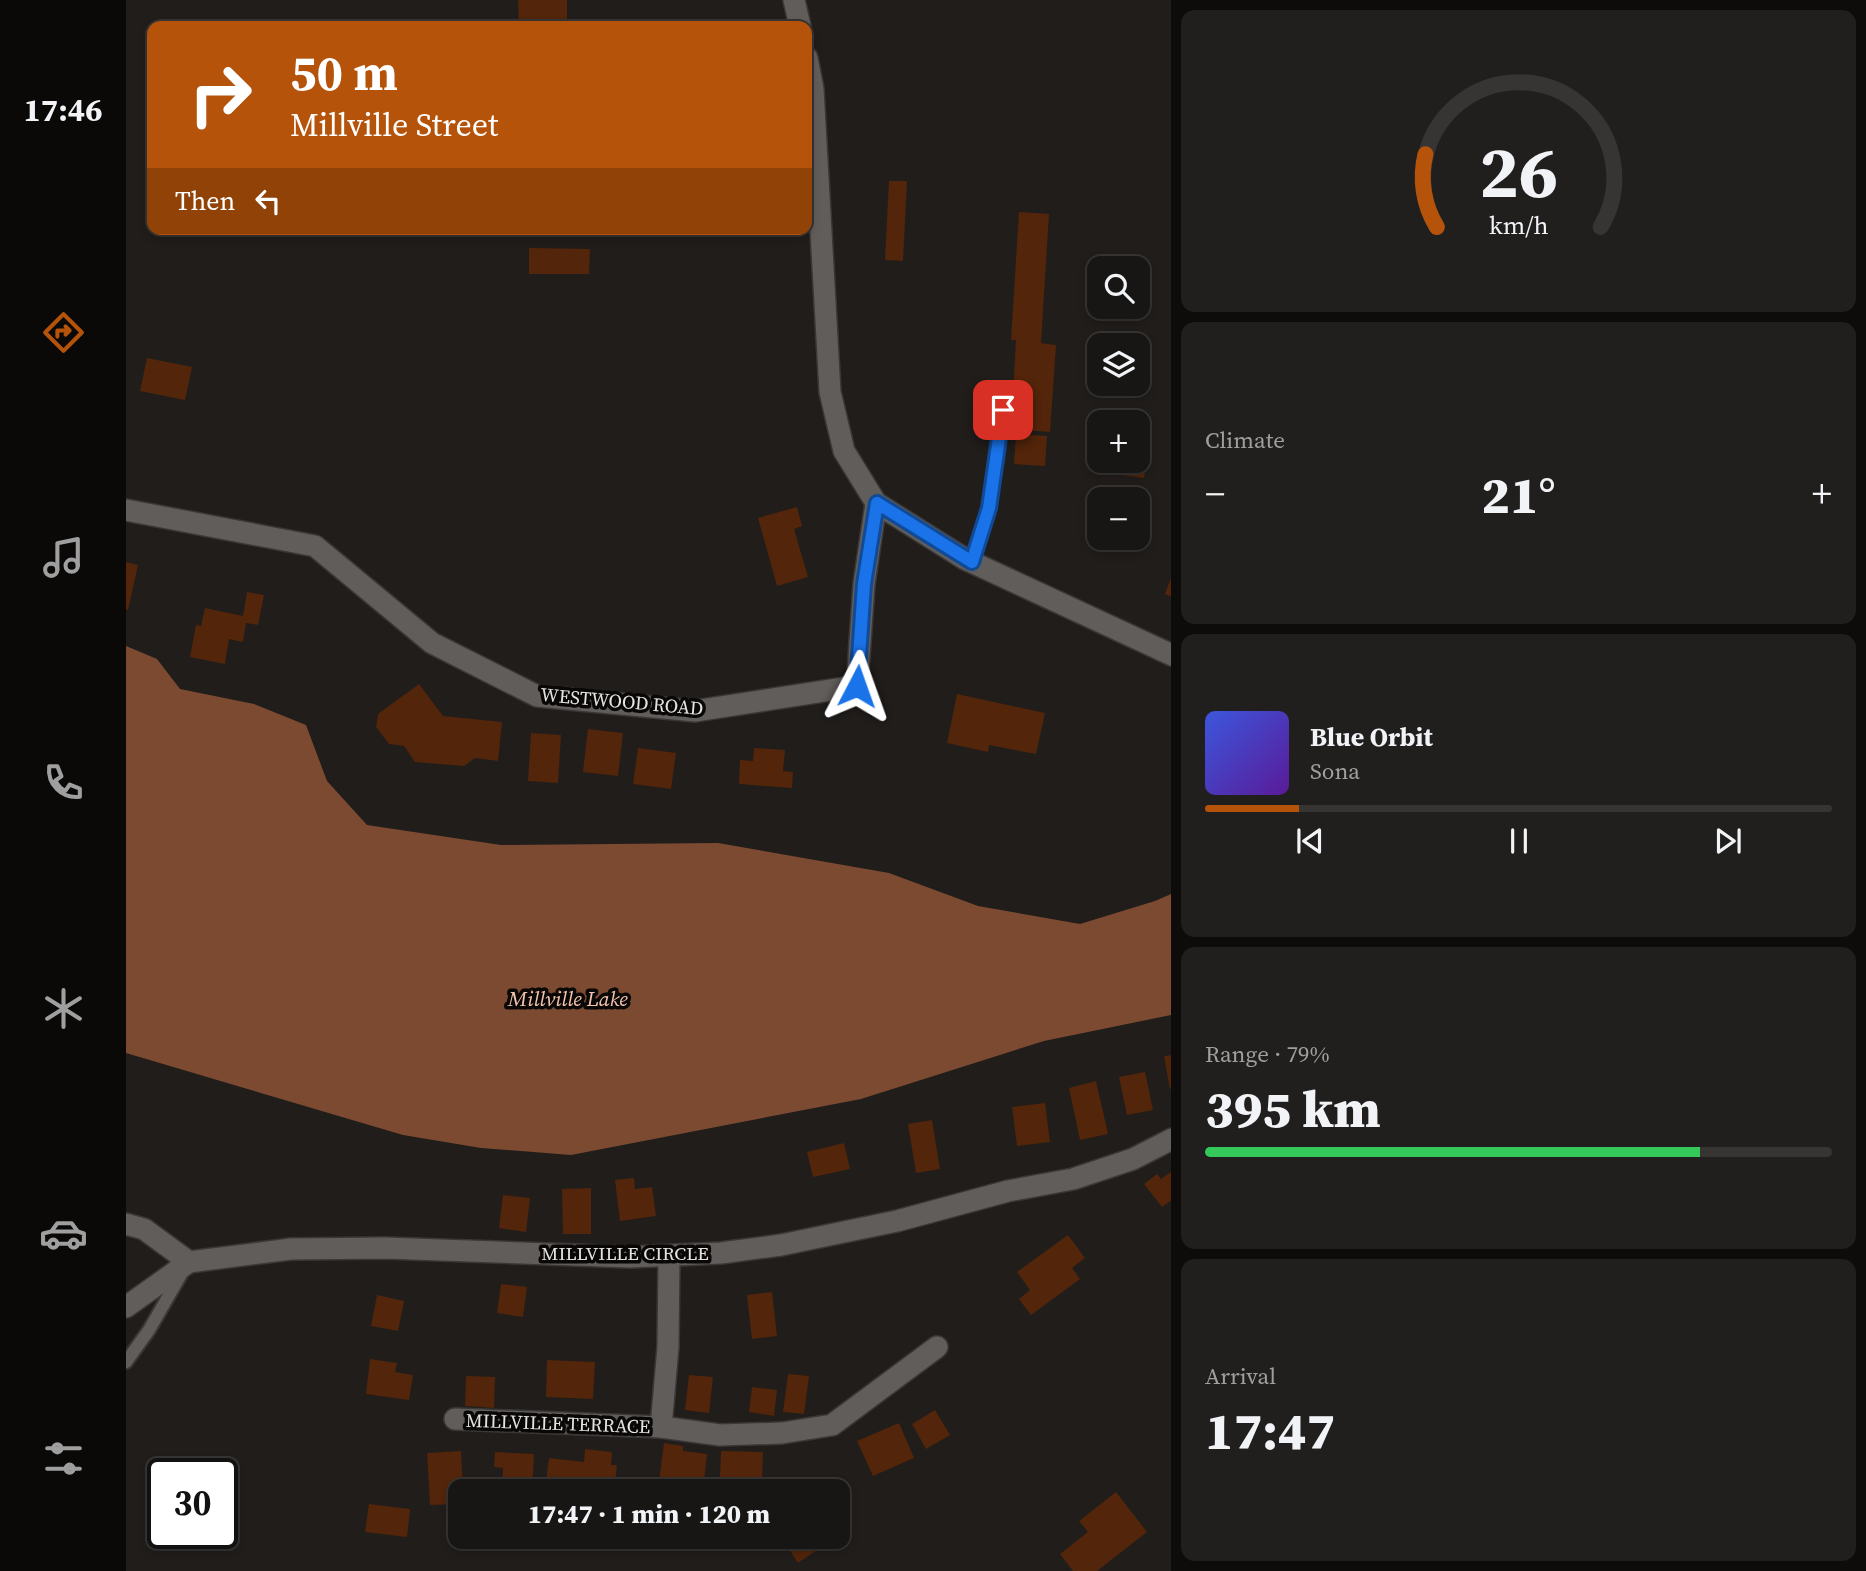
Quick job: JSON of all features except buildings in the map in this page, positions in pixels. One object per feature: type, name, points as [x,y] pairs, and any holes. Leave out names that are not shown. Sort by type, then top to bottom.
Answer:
[{"type":"street","points":[[794,0],[799,21]]},
{"type":"street","points":[[812,84],[830,392],[844,451],[877,503],[972,562],[1171,655]]},
{"type":"street","name":"WESTWOOD ROAD","points":[[126,510],[315,546],[432,643],[537,696],[695,710],[857,686],[864,584],[877,503]]},
{"type":"street","name":"MILLVILLE CIRCLE","points":[[126,1307],[189,1262],[291,1249],[385,1248],[669,1256],[781,1245],[897,1222],[1008,1191],[1073,1179],[1133,1159],[1171,1139]]},
{"type":"street","points":[[126,1224],[144,1229],[189,1262]]},
{"type":"street","name":"MILLVILLE TERRACE","points":[[661,1427],[668,1347],[669,1256]]},
{"type":"street","name":"MILLVILLE TERRACE","points":[[455,1419],[661,1427],[720,1435],[782,1433],[832,1425],[937,1347]]},
{"type":"lane","points":[[972,562],[989,508],[1003,410]]},
{"type":"lane","points":[[126,1362],[149,1330],[189,1262]]},
{"type":"water","name":"Millville Lake","points":[[126,646],[157,659],[180,689],[254,704],[306,725],[327,781],[367,825],[501,845],[718,843],[889,873],[978,906],[1080,924],[1171,894],[1171,1015],[1044,1041],[861,1099],[571,1155],[481,1148],[403,1135],[126,1053]]},
{"type":"route","points":[[857,686],[864,584],[877,503],[972,562],[989,508],[1003,410]]}]
